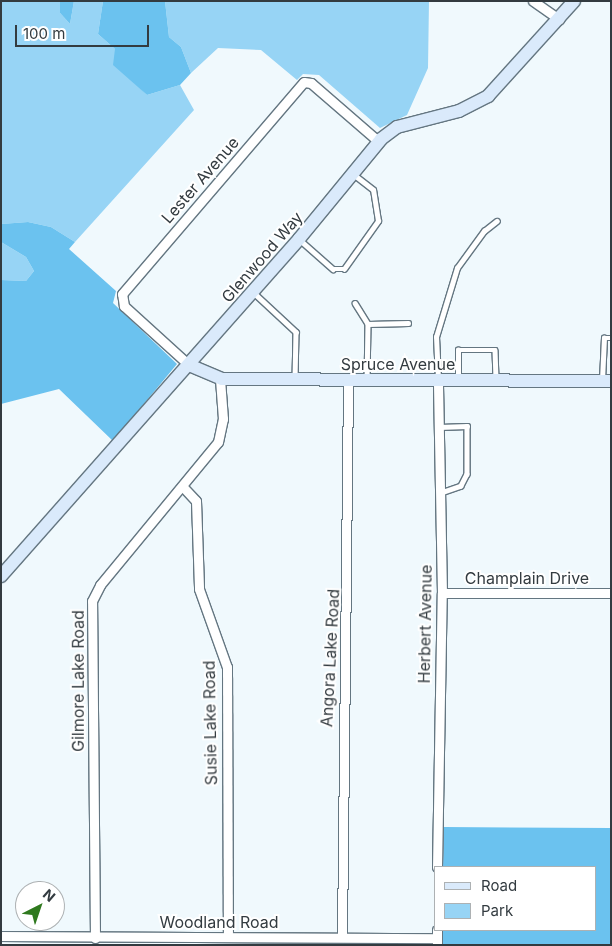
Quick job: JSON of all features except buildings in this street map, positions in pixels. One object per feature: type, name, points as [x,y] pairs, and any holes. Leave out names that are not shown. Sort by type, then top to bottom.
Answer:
[{"type":"street","points":[[533,1],[558,19]]},
{"type":"street","name":"Glenwood Way","points":[[1,576],[190,365],[354,175],[379,142],[397,127],[459,111],[488,96],[574,1]]},
{"type":"street","name":"Lester Avenue","points":[[190,365],[121,302],[122,294],[308,81],[379,142]]},
{"type":"street","name":"Spruce Avenue","points":[[190,365],[220,379],[606,381]]},
{"type":"street","name":"Gilmore Lake Road","points":[[95,938],[92,601],[100,585],[183,488],[220,436],[220,379]]},
{"type":"street","name":"Angora Lake Road","points":[[342,937],[348,380]]},
{"type":"street","name":"Herbert Avenue","points":[[437,866],[442,593],[438,380]]},
{"type":"street","name":"Susie Lake Road","points":[[183,488],[196,501],[199,589],[227,667],[228,937]]},
{"type":"street","name":"Champlain Drive","points":[[442,593],[611,593]]},
{"type":"street","name":"Woodland Road","points":[[1,936],[95,938],[437,937]]},
{"type":"lane","points":[[299,239],[333,268],[344,269],[378,221],[373,190],[354,175]]},
{"type":"lane","points":[[438,380],[436,337],[457,268],[484,230],[497,221]]},
{"type":"lane","points":[[253,292],[296,332],[294,380]]},
{"type":"lane","points":[[355,304],[368,324],[367,380]]},
{"type":"lane","points":[[368,324],[408,323]]},
{"type":"lane","points":[[606,381],[604,338],[611,338]]},
{"type":"lane","points":[[458,380],[458,350],[495,350],[496,380]]},
{"type":"lane","points":[[439,427],[467,426],[467,474],[460,486],[441,493]]},
{"type":"green space","points":[[1,1],[60,1],[60,13],[70,24],[74,1],[103,1],[98,34],[115,49],[124,73],[147,95],[180,85],[194,110],[75,242],[51,227],[28,222],[1,224]]},
{"type":"green space","points":[[165,1],[429,1],[428,68],[407,115],[380,128],[319,75],[303,74],[297,80],[261,50],[218,48],[191,73],[181,47],[169,37]]},
{"type":"green space","points":[[1,242],[26,257],[34,271],[26,281],[1,280]]},
{"type":"shaded area","points":[[60,1],[74,1],[70,24],[60,13]]},
{"type":"shaded area","points":[[103,1],[165,1],[169,37],[181,47],[191,73],[180,85],[147,95],[113,65],[115,49],[98,34]]},
{"type":"shaded area","points":[[28,222],[51,227],[75,242],[69,249],[116,291],[113,303],[177,364],[113,441],[59,389],[1,404],[1,280],[26,281],[34,271],[26,257],[1,242],[1,224]]},
{"type":"shaded area","points":[[444,827],[611,828],[611,945],[443,945],[443,931],[597,931],[597,866],[443,866]]}]
